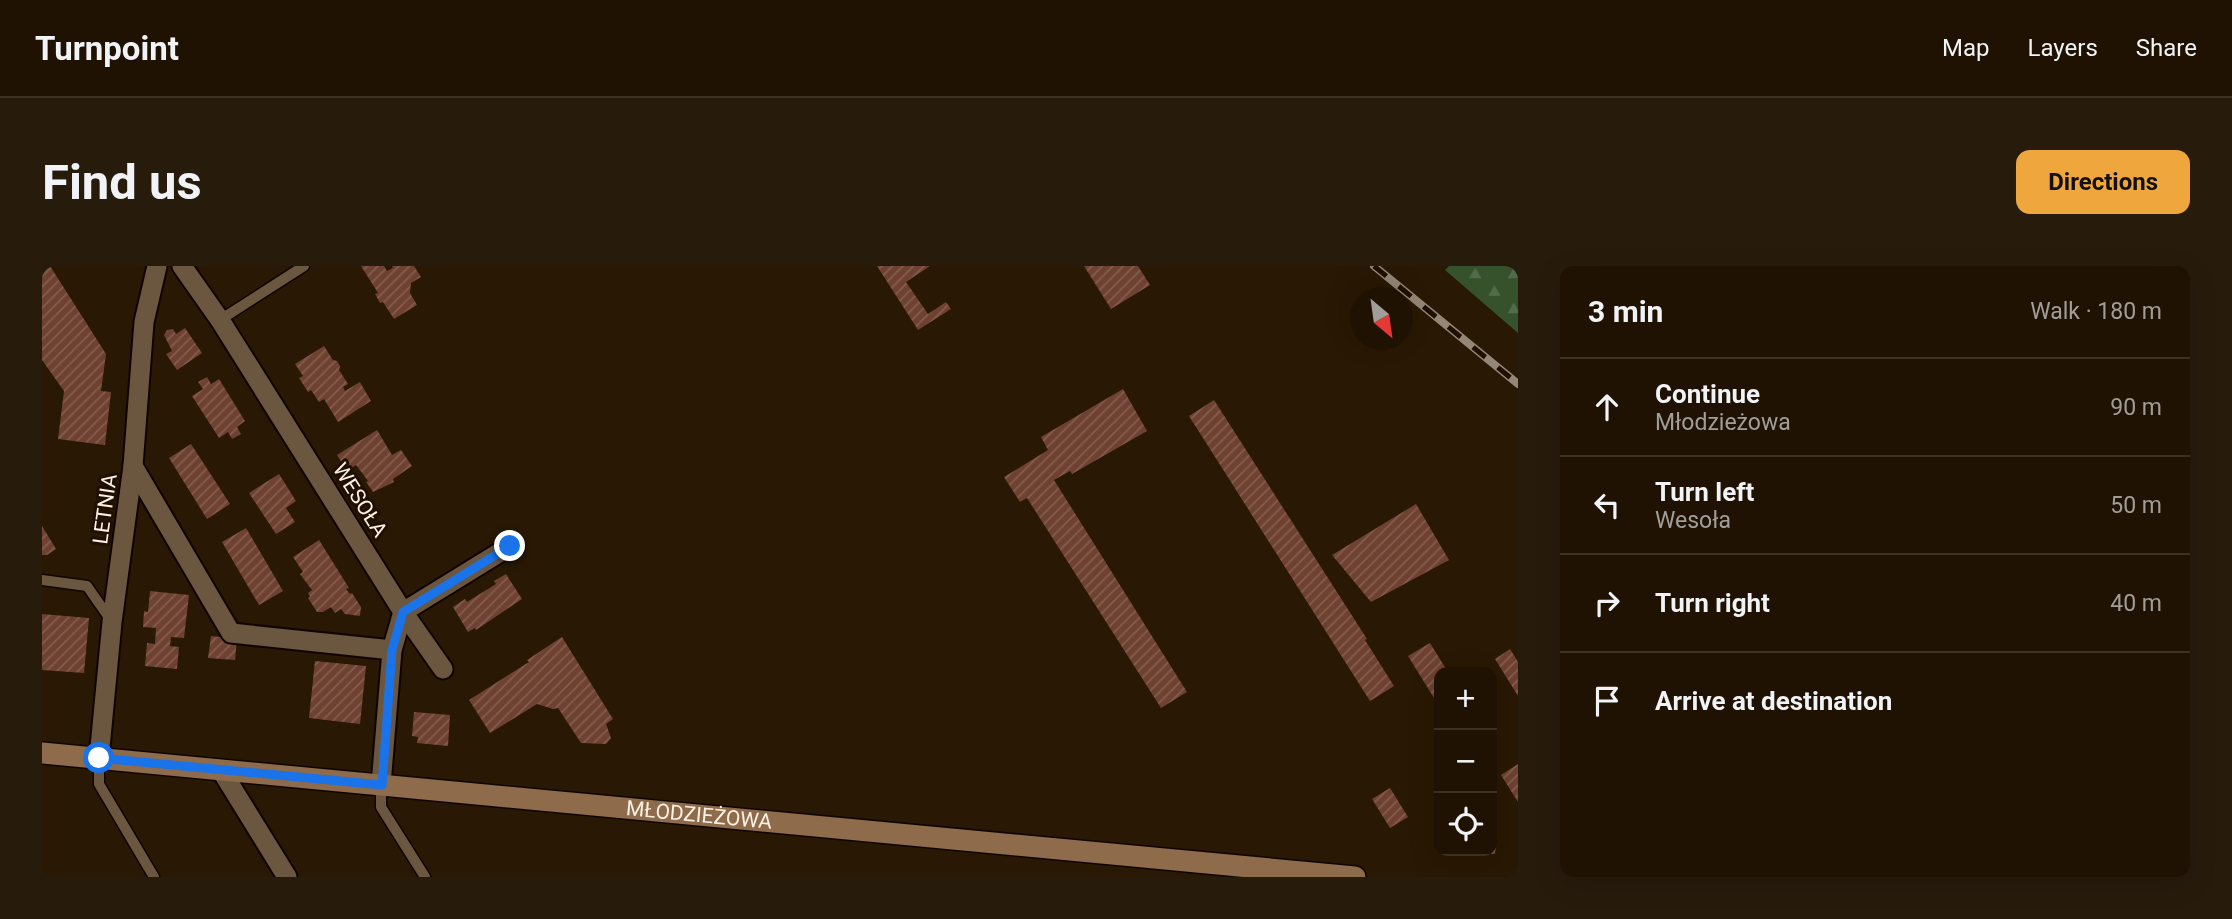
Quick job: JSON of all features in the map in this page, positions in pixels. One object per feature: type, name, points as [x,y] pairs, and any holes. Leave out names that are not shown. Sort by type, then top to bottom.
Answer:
[{"type":"street","name":"LETNIA","points":[[99,758],[98,694],[112,622],[134,466],[144,322],[157,266]]},
{"type":"street","name":"WESOŁA","points":[[182,266],[220,320],[403,612],[443,669]]},
{"type":"street","points":[[134,466],[232,633],[392,650]]},
{"type":"street","points":[[382,785],[392,650],[403,612],[510,546]]},
{"type":"street","name":"MŁODZIEŻOWA","points":[[42,753],[1354,877]]},
{"type":"street","points":[[220,771],[287,877]]},
{"type":"lane","points":[[220,320],[304,266]]},
{"type":"lane","points":[[42,580],[87,586],[112,622]]},
{"type":"lane","points":[[99,758],[99,784],[154,877]]},
{"type":"lane","points":[[382,785],[381,807],[425,877]]},
{"type":"green space","points":[[1449,266],[1518,266],[1518,333],[1445,270]]},
{"type":"building","points":[[42,266],[50,266],[106,354],[101,391],[111,392],[105,445],[58,439],[64,391],[42,360]]},
{"type":"building","points":[[361,266],[384,266],[387,271],[393,268],[392,266],[414,266],[421,277],[411,283],[410,293],[417,305],[394,319],[383,302],[380,303],[375,294],[378,293]]},
{"type":"building","points":[[877,266],[930,266],[906,282],[928,314],[946,302],[951,309],[918,330]]},
{"type":"building","points":[[1084,266],[1138,266],[1150,285],[1111,309]]},
{"type":"building","points":[[185,328],[202,353],[177,370],[166,354],[172,351],[164,335],[167,330],[173,329],[176,334]]},
{"type":"building","points":[[324,346],[340,366],[339,370],[348,384],[343,387],[345,391],[360,382],[371,401],[338,422],[324,399],[319,402],[311,390],[308,392],[299,378],[303,376],[295,364]]},
{"type":"building","points":[[207,377],[211,384],[219,379],[245,421],[237,427],[241,434],[232,439],[228,432],[219,438],[192,396],[203,389],[198,382]]},
{"type":"building","points":[[1123,389],[1147,431],[1072,474],[1070,471],[1054,480],[1187,692],[1161,708],[1027,498],[1020,502],[1004,477],[1048,450],[1041,437]]},
{"type":"building","points":[[1214,400],[1367,639],[1365,640],[1394,686],[1370,701],[1189,416]]},
{"type":"building","points":[[377,430],[392,455],[401,450],[412,466],[393,479],[394,482],[373,492],[356,465],[347,471],[337,455]]},
{"type":"building","points":[[191,444],[230,504],[207,519],[169,458]]},
{"type":"building","points":[[279,474],[296,501],[286,508],[295,522],[276,534],[249,493]]},
{"type":"building","points":[[1416,504],[1449,560],[1371,602],[1332,555]]},
{"type":"building","points":[[42,526],[56,549],[47,555],[42,555]]},
{"type":"building","points":[[246,528],[283,591],[259,605],[222,542]]},
{"type":"building","points":[[319,540],[349,588],[346,589],[361,607],[360,616],[345,614],[341,609],[335,613],[331,607],[317,612],[308,598],[308,593],[312,590],[300,574],[303,572],[293,557]]},
{"type":"building","points":[[506,574],[522,599],[476,630],[475,628],[468,632],[453,607],[465,599],[467,602],[496,584],[494,581]]},
{"type":"building","points":[[150,591],[189,595],[184,638],[171,637],[170,646],[179,647],[177,669],[145,666],[147,643],[155,644],[156,628],[143,627]]},
{"type":"building","points":[[42,614],[89,618],[84,673],[42,670]]},
{"type":"building","points":[[211,636],[237,639],[235,660],[208,658]]},
{"type":"building","points":[[562,637],[613,719],[606,724],[611,738],[606,744],[581,743],[558,708],[537,704],[490,733],[469,700],[529,662],[527,660]]},
{"type":"building","points":[[1430,643],[1445,667],[1434,667],[1434,698],[1408,656]]},
{"type":"building","points":[[1510,649],[1518,662],[1518,696],[1495,659]]},
{"type":"building","points":[[315,661],[366,666],[360,724],[309,718]]},
{"type":"building","points":[[414,712],[450,715],[448,746],[417,743],[418,737],[412,736]]},
{"type":"building","points":[[1518,764],[1518,802],[1501,775]]},
{"type":"building","points":[[1390,788],[1408,817],[1390,828],[1372,799]]},
{"type":"railway","points":[[1374,266],[1518,384]]},
{"type":"route","points":[[99,758],[382,785],[392,650],[403,612],[510,546]]}]
